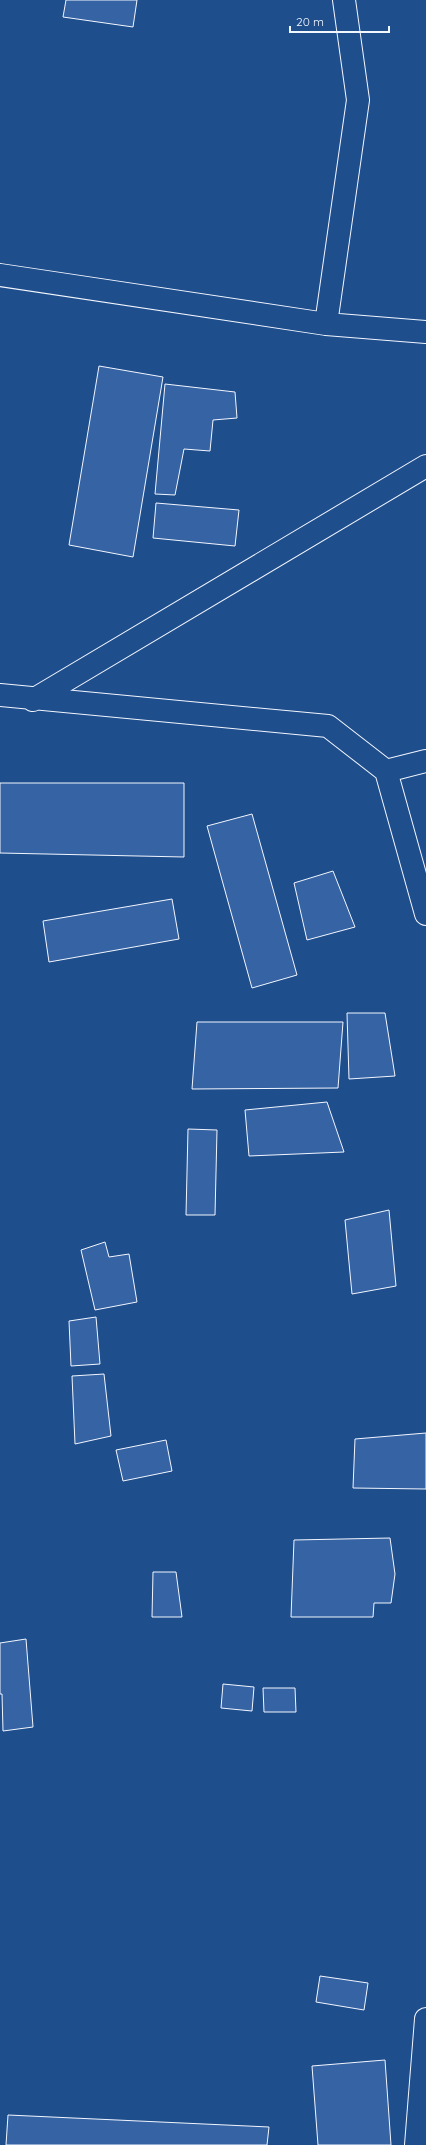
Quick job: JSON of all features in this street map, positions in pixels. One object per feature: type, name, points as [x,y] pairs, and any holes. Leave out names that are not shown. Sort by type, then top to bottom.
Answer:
[{"type":"street","points":[[326,324],[358,100],[344,0]]},
{"type":"street","points":[[0,275],[326,324],[426,332]]},
{"type":"street","points":[[33,700],[426,466]]},
{"type":"street","points":[[0,696],[328,726],[386,772],[426,914]]},
{"type":"street","points":[[386,772],[426,761]]},
{"type":"street","points":[[416,2145],[426,2019]]},
{"type":"building","points":[[66,0],[137,0],[133,27],[63,17]]},
{"type":"building","points":[[99,366],[163,377],[133,557],[69,545]]},
{"type":"building","points":[[165,384],[235,392],[237,418],[213,420],[210,451],[184,449],[175,495],[155,494]]},
{"type":"building","points":[[156,503],[239,510],[235,546],[153,538]]},
{"type":"building","points":[[0,783],[184,783],[184,857],[0,853]]},
{"type":"building","points":[[252,814],[297,975],[252,988],[207,826]]},
{"type":"building","points":[[333,871],[355,927],[307,940],[294,883]]},
{"type":"building","points":[[172,899],[179,939],[49,962],[43,921]]},
{"type":"building","points":[[347,1013],[385,1013],[395,1076],[349,1079]]},
{"type":"building","points":[[197,1022],[343,1022],[338,1088],[192,1089]]},
{"type":"building","points":[[327,1102],[344,1152],[249,1156],[245,1110]]},
{"type":"building","points":[[188,1129],[217,1130],[215,1215],[186,1215]]},
{"type":"building","points":[[389,1210],[396,1286],[352,1294],[345,1220]]},
{"type":"building","points":[[105,1242],[109,1257],[129,1254],[137,1302],[95,1310],[81,1250]]},
{"type":"building","points":[[96,1317],[100,1364],[71,1366],[69,1321]]},
{"type":"building","points":[[104,1374],[111,1436],[75,1444],[72,1376]]},
{"type":"building","points":[[426,1433],[426,1489],[353,1488],[355,1439]]},
{"type":"building","points":[[166,1440],[172,1471],[123,1481],[116,1450]]},
{"type":"building","points":[[390,1538],[395,1574],[391,1603],[374,1603],[373,1617],[291,1617],[294,1540]]},
{"type":"building","points":[[153,1572],[176,1572],[182,1617],[152,1617]]},
{"type":"building","points":[[26,1639],[33,1727],[3,1731],[2,1694],[0,1694],[0,1643]]},
{"type":"building","points":[[223,1684],[254,1687],[252,1711],[221,1708]]},
{"type":"building","points":[[263,1688],[295,1688],[296,1712],[264,1712]]},
{"type":"building","points":[[320,1976],[368,1983],[364,2010],[316,2002]]},
{"type":"building","points":[[385,2060],[391,2145],[318,2145],[312,2066]]},
{"type":"building","points":[[8,2115],[269,2127],[267,2145],[6,2145]]}]
